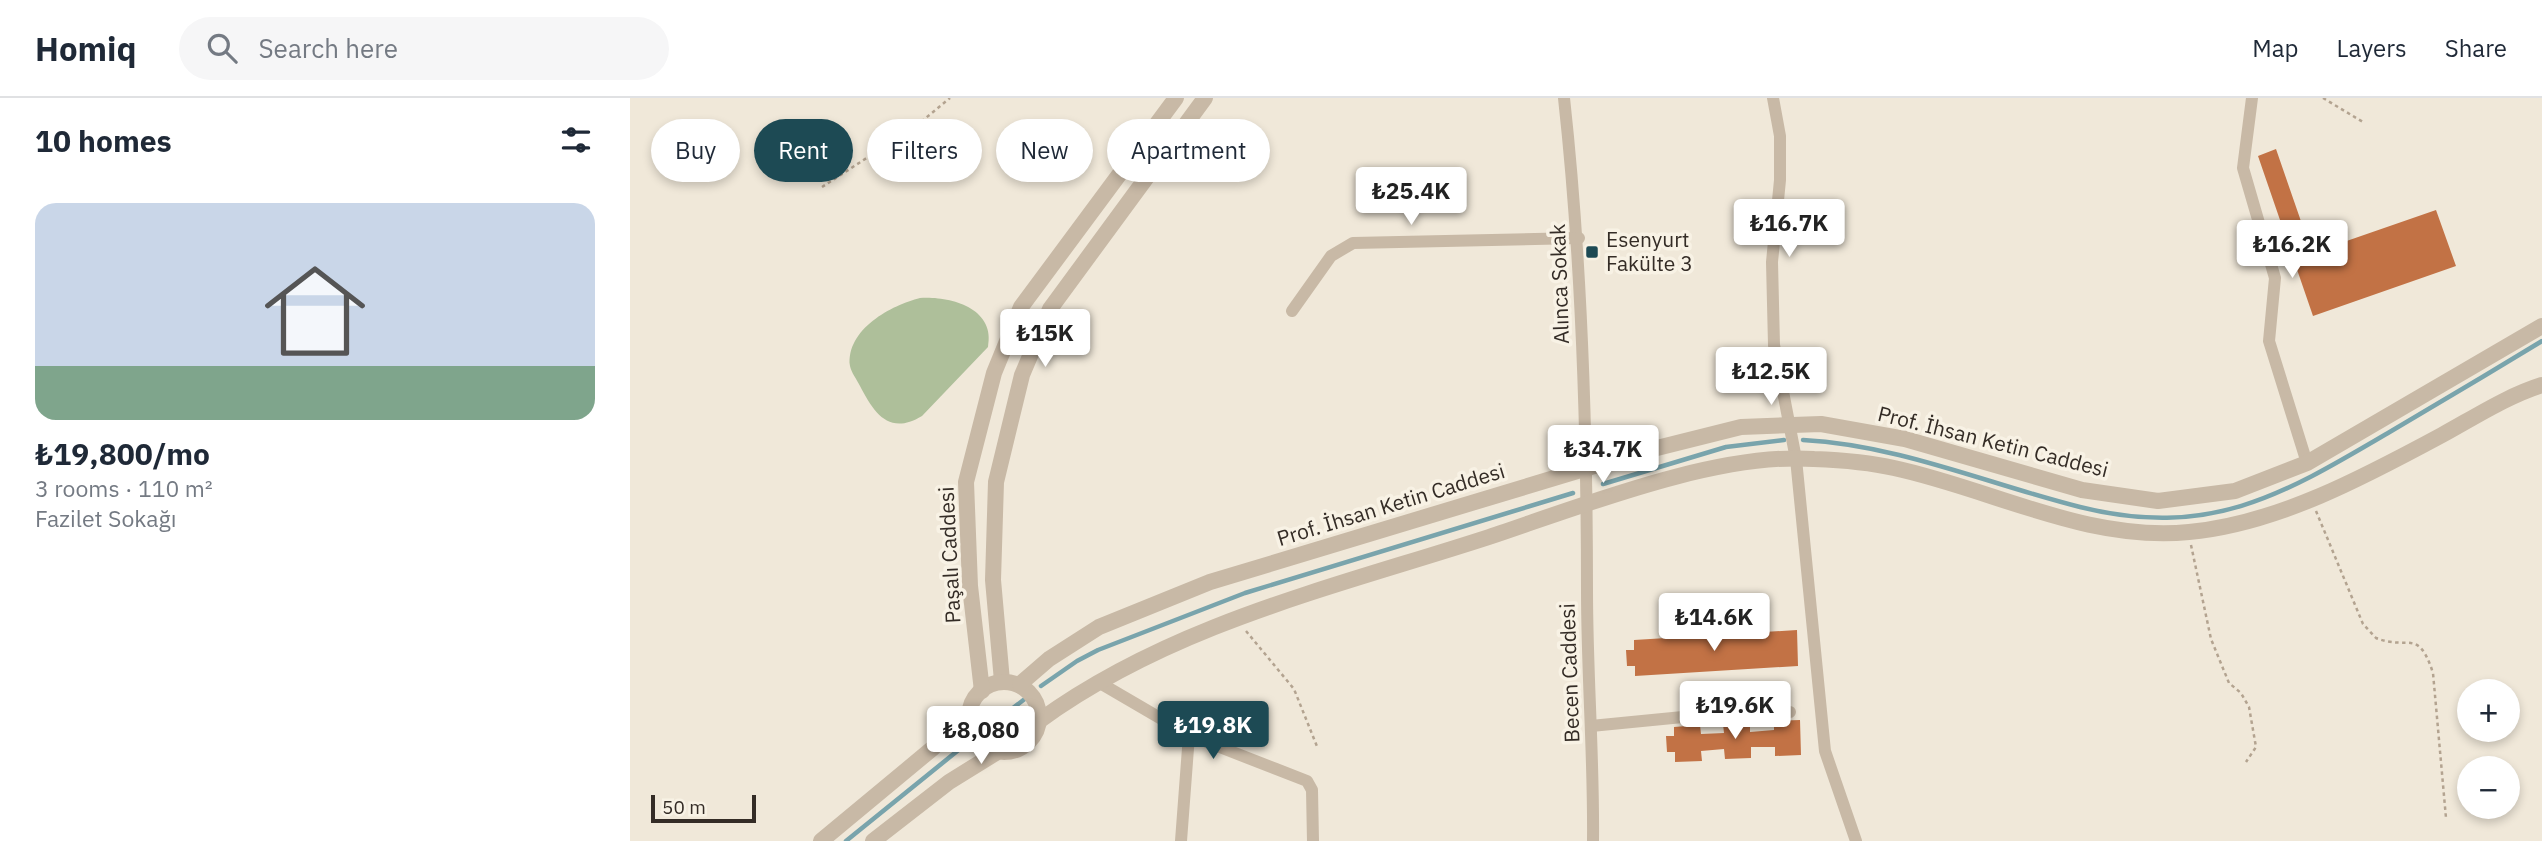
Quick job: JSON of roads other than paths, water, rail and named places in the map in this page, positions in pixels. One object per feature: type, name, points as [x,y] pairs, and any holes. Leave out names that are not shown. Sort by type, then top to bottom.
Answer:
[{"type":"street","name":"Paşalı Caddesi","points":[[982,691],[970,586],[965,482],[995,373],[1021,307],[1176,98]]},
{"type":"street","name":"Paşalı Caddesi","points":[[1002,681],[993,580],[996,482],[1022,375],[1050,309],[1205,98]]},
{"type":"street","name":"Alınca Sokak","points":[[1564,98],[1579,238],[1588,505]]},
{"type":"street","points":[[1773,98],[1780,136],[1780,180],[1772,262],[1774,345],[1796,459],[1825,751],[1856,841]]},
{"type":"street","points":[[2252,98],[2244,168],[2275,278],[2269,341],[2307,463]]},
{"type":"street","points":[[1292,312],[1331,256],[1353,243],[1579,238]]},
{"type":"street","name":"Prof. İhsan Ketin Caddesi","points":[[1020,684],[1049,659],[1099,627],[1210,582],[1585,469],[1741,427],[1821,424],[1905,439],[2082,490],[2158,501],[2235,491],[2307,463],[2542,326]]},
{"type":"street","points":[[1039,721],[1145,658],[1287,598],[1721,466],[1810,458],[1894,468],[2078,523],[2132,531],[2189,533],[2246,521],[2311,499],[2542,384]]},
{"type":"street","name":"Becen Caddesi","points":[[1588,505],[1587,593],[1593,841]]},
{"type":"street","points":[[821,841],[933,748],[970,712],[982,691],[1002,681],[1020,684],[1029,691],[1038,708],[1039,721],[1035,734],[1025,744],[1011,750],[999,751],[988,749],[976,741],[970,730],[970,712]]},
{"type":"street","points":[[1100,683],[1189,735],[1307,781],[1312,790],[1313,841]]},
{"type":"street","points":[[1591,726],[1693,716],[1790,712]]},
{"type":"street","points":[[1181,841],[1189,735]]},
{"type":"street","points":[[873,841],[892,833],[949,782],[999,751]]},
{"type":"waterway","points":[[1803,440],[1839,443],[1909,457],[2046,498],[2126,516],[2168,518],[2206,514],[2242,506],[2313,476],[2542,341]]},
{"type":"waterway","points":[[1603,484],[1726,447],[1784,440]]},
{"type":"waterway","points":[[1041,686],[1098,650],[1245,593],[1573,493]]},
{"type":"waterway","points":[[986,729],[1026,698]]},
{"type":"waterway","points":[[846,841],[961,748]]},
{"type":"place","name":"Esenyurt Fakülte 3","points":[[1592,252]]}]
